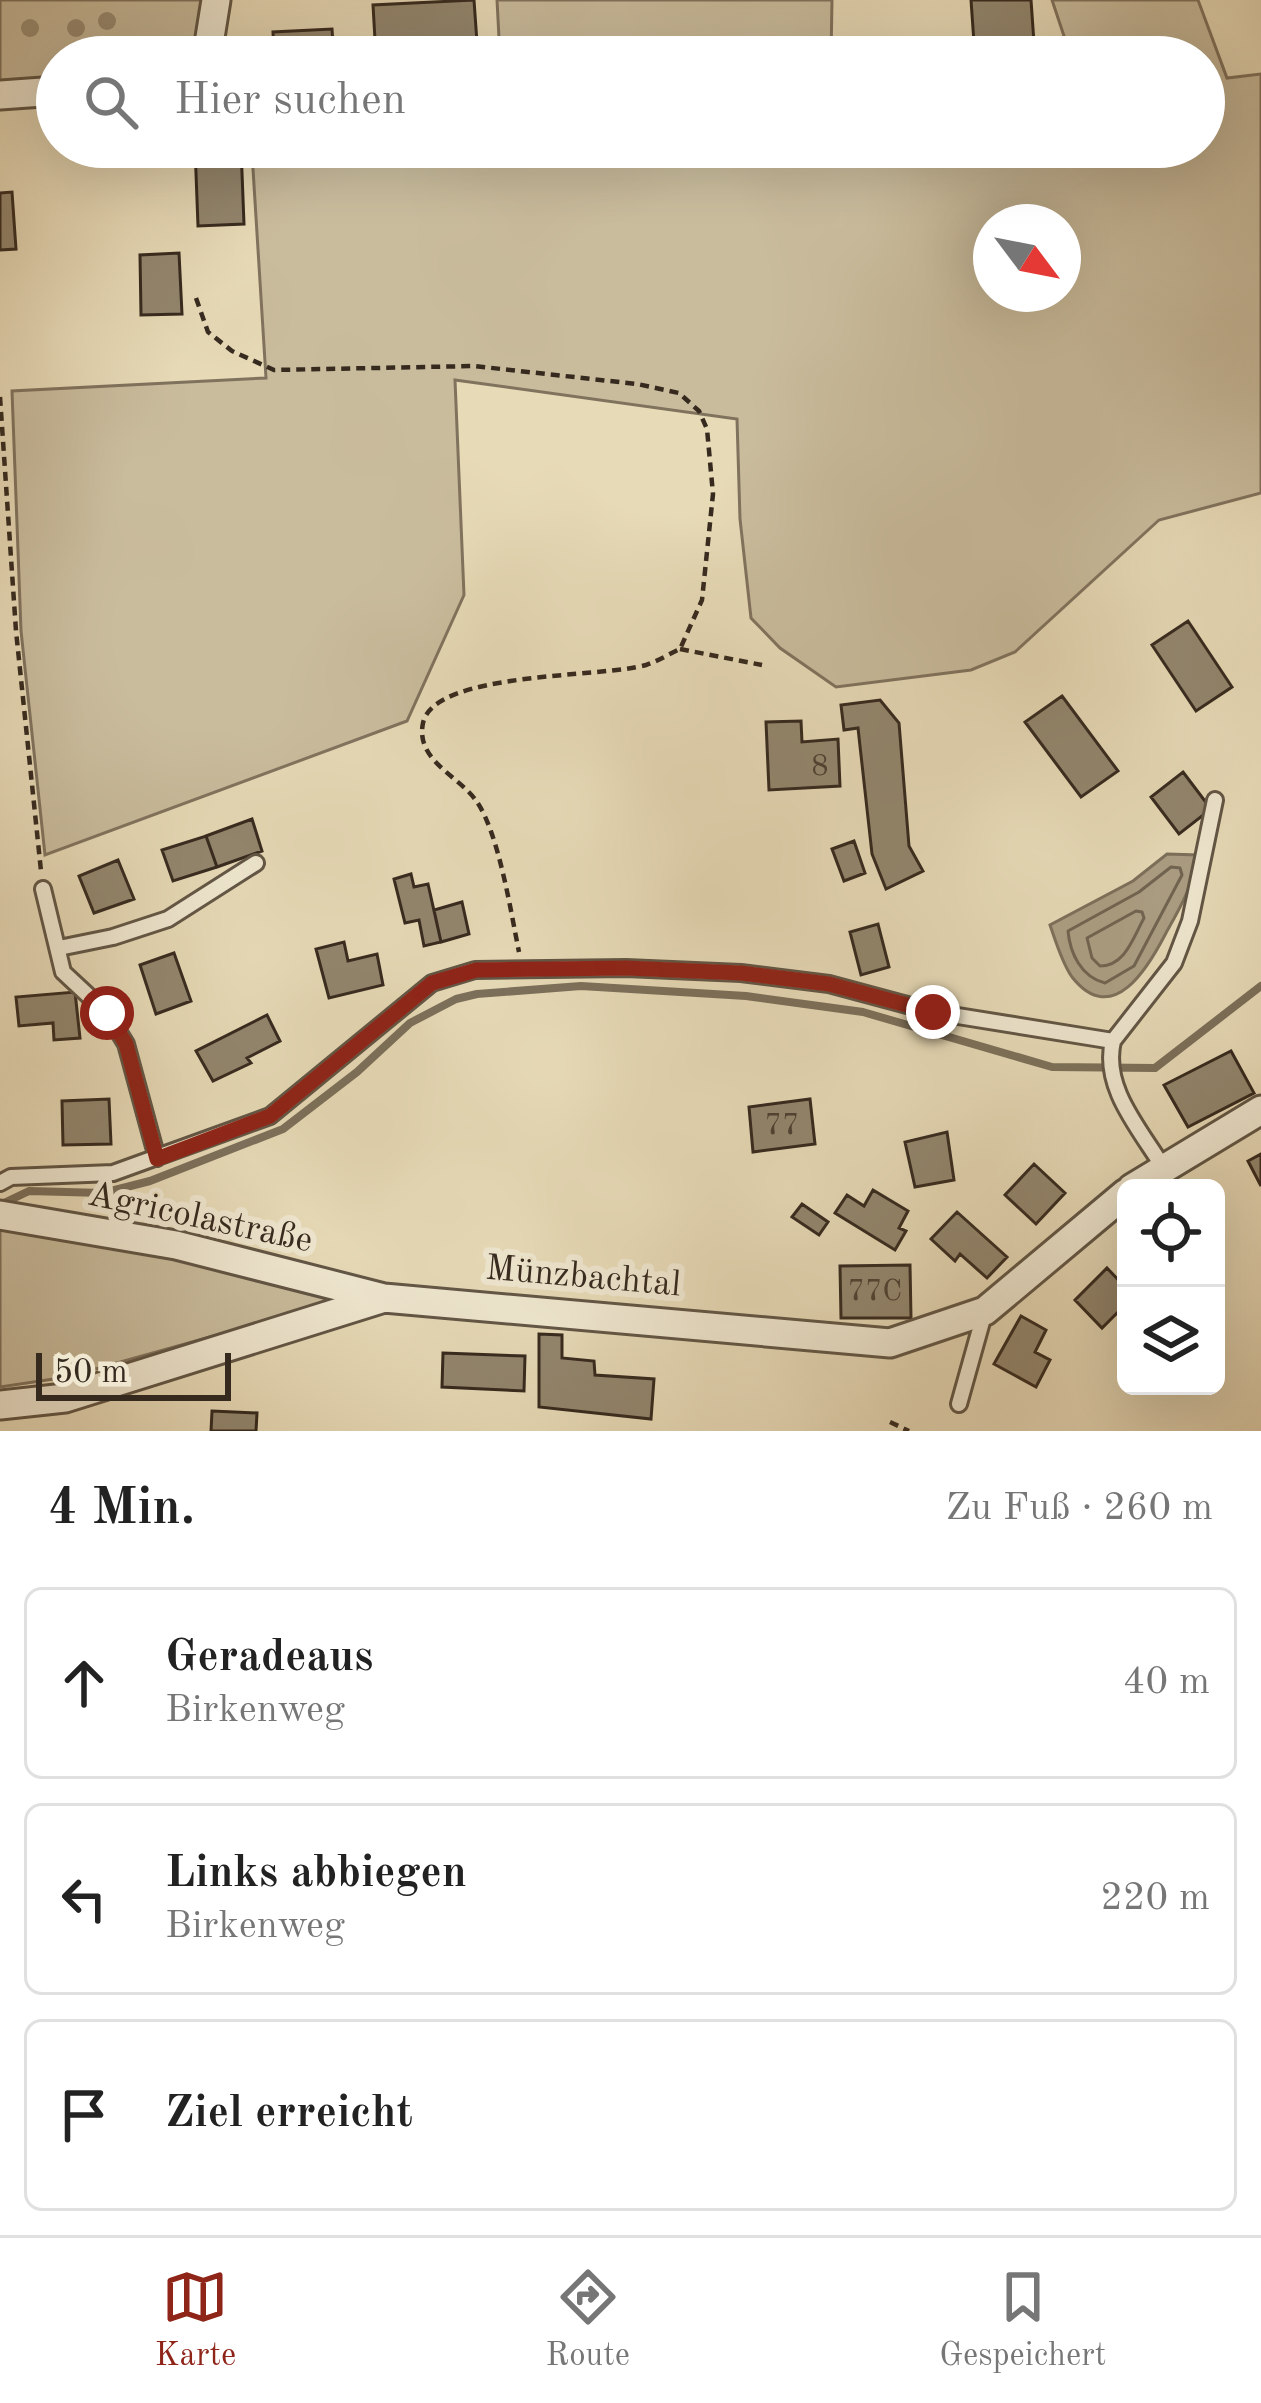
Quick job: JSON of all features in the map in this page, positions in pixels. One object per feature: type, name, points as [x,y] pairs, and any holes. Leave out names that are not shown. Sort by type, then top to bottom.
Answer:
[{"type":"street","points":[[210,36],[216,0]]},
{"type":"street","points":[[0,95],[36,92]]},
{"type":"street","name":"Münzbachtal","points":[[1145,1179],[1261,1109]]},
{"type":"street","name":"Münzbachtal","points":[[0,1405],[65,1398],[384,1298],[890,1343],[985,1311],[1117,1200]]},
{"type":"street","name":"Agricolastraße","points":[[7,1216],[176,1245],[384,1298]]},
{"type":"lane","points":[[1162,1167],[1114,1086],[1108,1060],[1113,1040],[1174,963],[1190,921],[1215,800]]},
{"type":"lane","points":[[58,949],[168,919],[256,863]]},
{"type":"lane","points":[[43,889],[63,972],[107,1013],[126,1044],[157,1159]]},
{"type":"lane","points":[[0,1183],[11,1177],[113,1173],[270,1116],[432,983],[476,970],[626,968],[741,973],[829,984],[933,1012],[1113,1040]]},
{"type":"lane","points":[[959,1405],[985,1311]]},
{"type":"path","points":[[196,298],[208,332],[232,351],[274,370],[474,366],[679,393],[699,411],[707,429],[713,494],[702,600],[680,649]]},
{"type":"path","points":[[0,397],[16,631],[43,889]]},
{"type":"path","points":[[522,970],[504,874],[478,802],[429,756],[421,729],[426,712],[438,700],[475,688],[646,664],[680,649],[762,665]]},
{"type":"path","points":[[890,1422],[909,1431]]},
{"type":"shaded area","points":[[0,0],[216,0],[207,36],[36,36],[36,92],[0,95]]},
{"type":"shaded area","points":[[497,0],[832,0],[831,36],[499,36]]},
{"type":"shaded area","points":[[1052,0],[1198,0],[1211,36],[1064,36]]},
{"type":"shaded area","points":[[1225,73],[1227,78],[1261,74],[1261,493],[1159,520],[1015,652],[971,670],[836,687],[780,648],[751,618],[740,519],[737,419],[455,380],[464,595],[407,721],[45,855],[21,631],[12,391],[266,378],[253,168],[1225,168]]},
{"type":"shaded area","points":[[0,1227],[177,1253],[360,1295],[67,1377],[0,1387]]},
{"type":"water","points":[[1167,854],[1198,855],[1186,896],[1159,946],[1128,987],[1102,997],[1087,991],[1068,971],[1050,925],[1133,881]]},
{"type":"building","points":[[474,0],[477,36],[375,36],[373,5]]},
{"type":"building","points":[[971,0],[1031,0],[1034,36],[974,36]]},
{"type":"building","points":[[332,29],[332,36],[273,36],[273,32]]},
{"type":"building","points":[[196,168],[242,168],[244,224],[198,226]]},
{"type":"building","points":[[12,192],[16,249],[0,250],[0,193]]},
{"type":"building","points":[[179,253],[182,314],[141,315],[140,255]]},
{"type":"building","points":[[1188,621],[1232,687],[1196,711],[1152,645]]},
{"type":"building","points":[[1062,696],[1118,771],[1081,797],[1025,722]]},
{"type":"building","points":[[880,700],[899,723],[909,846],[923,871],[886,889],[872,854],[858,728],[844,730],[841,705]]},
{"type":"building","points":[[801,721],[802,742],[838,739],[840,786],[769,790],[766,722]]},
{"type":"building","points":[[1183,772],[1211,809],[1179,834],[1151,797]]},
{"type":"building","points":[[252,819],[262,851],[217,867],[206,836]]},
{"type":"building","points":[[206,836],[217,867],[173,881],[162,850]]},
{"type":"building","points":[[854,841],[865,873],[844,881],[832,849]]},
{"type":"building","points":[[118,860],[134,899],[94,913],[79,876]]},
{"type":"building","points":[[411,874],[414,887],[428,884],[441,942],[424,946],[419,920],[405,923],[394,879]]},
{"type":"building","points":[[462,902],[469,934],[441,942],[434,910]]},
{"type":"building","points":[[878,924],[889,967],[861,975],[850,932]]},
{"type":"building","points":[[344,942],[348,961],[377,954],[383,985],[329,998],[316,949]]},
{"type":"building","points":[[174,953],[191,1001],[156,1014],[140,965]]},
{"type":"building","points":[[75,992],[80,1038],[54,1040],[53,1023],[19,1026],[16,997]]},
{"type":"building","points":[[267,1015],[280,1041],[247,1058],[251,1063],[213,1081],[196,1051]]},
{"type":"building","points":[[1231,1051],[1254,1093],[1188,1127],[1164,1085]]},
{"type":"building","points":[[109,1099],[111,1144],[63,1145],[62,1101]]},
{"type":"building","points":[[810,1099],[815,1144],[753,1152],[749,1107]]},
{"type":"building","points":[[947,1132],[954,1180],[915,1187],[905,1142]]},
{"type":"building","points":[[1261,1154],[1261,1186],[1248,1161]]},
{"type":"building","points":[[1034,1164],[1065,1193],[1036,1224],[1005,1195]]},
{"type":"building","points":[[873,1190],[908,1211],[899,1228],[906,1231],[895,1250],[835,1213],[847,1195],[864,1206]]},
{"type":"building","points":[[802,1204],[828,1222],[819,1235],[792,1217]]},
{"type":"building","points":[[957,1212],[1007,1257],[987,1278],[960,1254],[955,1261],[931,1239]]},
{"type":"building","points":[[910,1265],[911,1318],[841,1318],[840,1266]]},
{"type":"building","points":[[1107,1268],[1117,1279],[1117,1313],[1102,1328],[1075,1300]]},
{"type":"building","points":[[1021,1316],[1046,1330],[1035,1352],[1050,1360],[1036,1387],[994,1364]]},
{"type":"building","points":[[539,1334],[562,1335],[562,1358],[594,1361],[595,1375],[654,1379],[651,1419],[539,1407]]},
{"type":"building","points":[[443,1353],[525,1356],[524,1391],[442,1387]]},
{"type":"building","points":[[212,1411],[257,1413],[256,1431],[211,1431]]},
{"type":"waterway","points":[[0,1205],[29,1191],[103,1193],[150,1181],[283,1129],[357,1072],[410,1023],[456,999],[477,994],[581,986],[746,996],[863,1012],[1052,1067],[1155,1068],[1261,986]]},
{"type":"route","points":[[107,1013],[126,1044],[157,1159],[270,1116],[432,983],[476,970],[626,968],[741,973],[829,984],[933,1012]]}]
